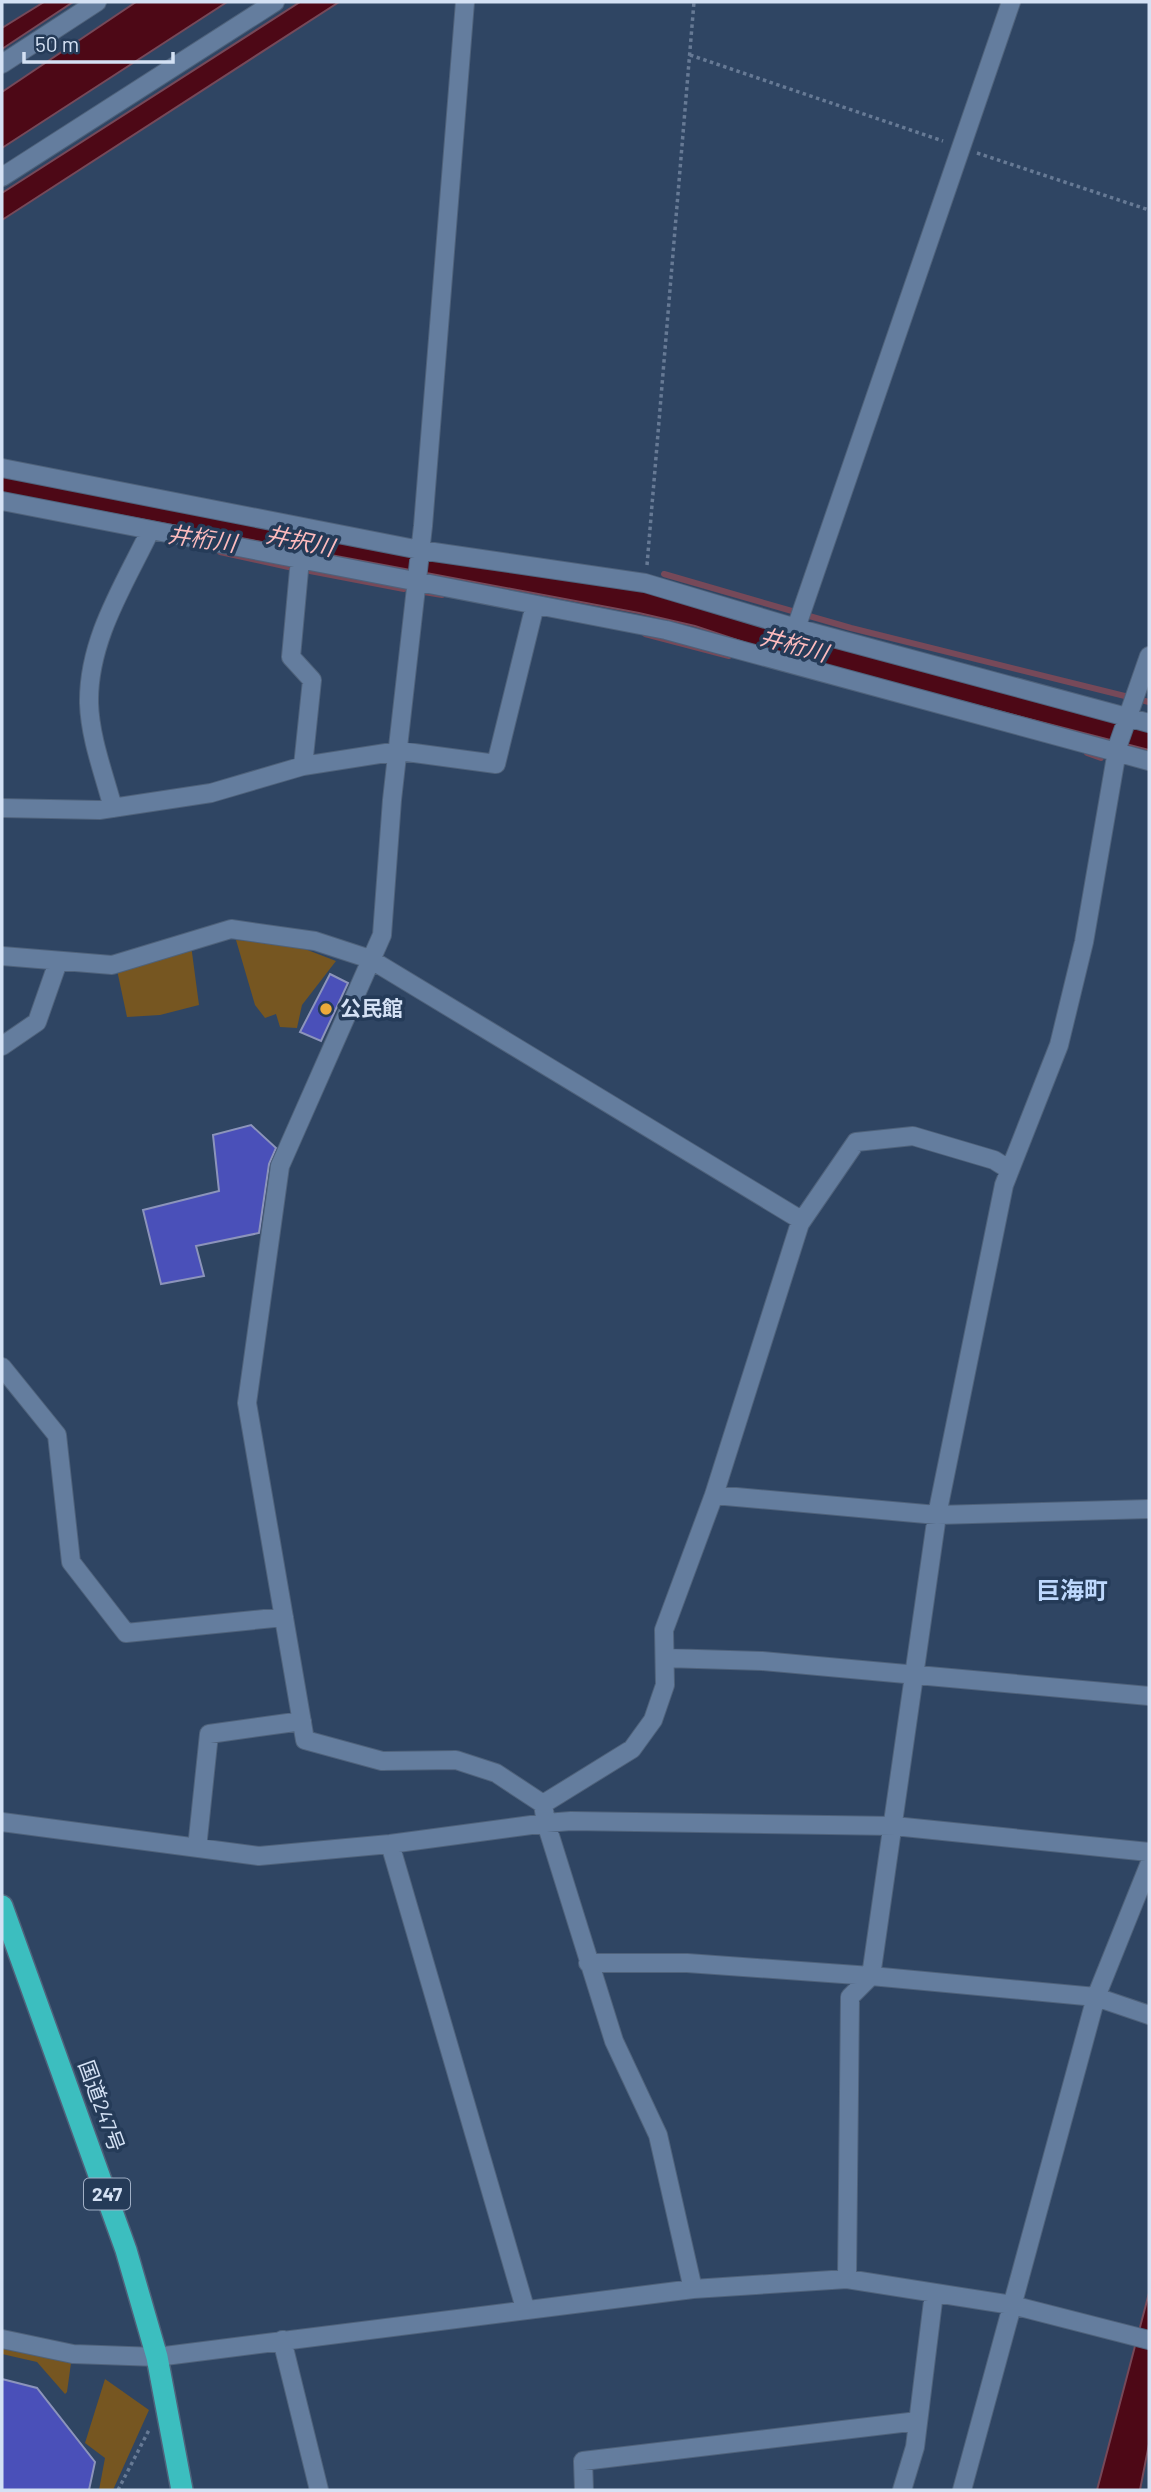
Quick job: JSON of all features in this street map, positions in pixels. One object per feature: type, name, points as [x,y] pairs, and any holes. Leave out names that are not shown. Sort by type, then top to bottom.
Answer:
[{"type":"highway","name":"国道247号","points":[[2,1906],[101,2177],[157,2357],[181,2490]]},
{"type":"street","points":[[2,64],[97,2]]},
{"type":"street","points":[[2,177],[275,2]]},
{"type":"street","points":[[465,2],[420,550],[400,751],[392,800],[382,935],[280,1166],[247,1403],[305,1740],[337,1751],[382,1761],[456,1760],[496,1773],[544,1804]]},
{"type":"street","points":[[796,628],[1011,2]]},
{"type":"street","points":[[2,468],[420,550],[645,583],[796,628],[1149,723]]},
{"type":"street","points":[[2,501],[666,630],[1117,748],[1149,761]]},
{"type":"street","points":[[113,808],[93,734],[90,678],[102,629],[150,531]]},
{"type":"street","points":[[300,559],[292,657],[312,680],[303,766]]},
{"type":"street","points":[[2,808],[113,808],[211,793],[303,766],[400,751],[496,764],[536,605]]},
{"type":"street","points":[[847,2279],[850,1997],[871,1976],[937,1515],[1004,1185],[1059,1045],[1084,942],[1117,748],[1149,656]]},
{"type":"street","points":[[2,956],[112,964],[231,929],[316,941],[370,959],[801,1220],[714,1495],[664,1630],[665,1685],[653,1720],[632,1749],[544,1804]]},
{"type":"street","points":[[2,1046],[37,1022],[58,962]]},
{"type":"street","points":[[799,1225],[856,1142],[913,1136],[993,1160],[1010,1170]]},
{"type":"street","points":[[2,1367],[57,1435],[71,1562],[126,1633],[284,1617]]},
{"type":"street","points":[[714,1495],[937,1515],[1149,1509]]},
{"type":"street","points":[[665,1658],[762,1661],[1149,1696]]},
{"type":"street","points":[[197,1848],[209,1734],[302,1721]]},
{"type":"street","points":[[544,1804],[546,1823],[614,2041],[658,2134],[693,2288]]},
{"type":"street","points":[[2,1822],[259,1856],[390,1844],[571,1821],[894,1826],[1149,1852]]},
{"type":"street","points":[[390,1844],[525,2308]]},
{"type":"street","points":[[962,2490],[1096,1997],[1149,1865]]},
{"type":"street","points":[[588,1963],[687,1964],[871,1976],[1096,1997],[1149,2015]]},
{"type":"street","points":[[2,2339],[73,2354],[157,2357],[693,2288],[847,2279],[1012,2305],[1149,2340]]},
{"type":"street","points":[[902,2490],[915,2447],[934,2293]]},
{"type":"street","points":[[282,2340],[319,2490]]},
{"type":"street","points":[[584,2490],[583,2461],[918,2420]]},
{"type":"path","points":[[645,583],[694,2]]},
{"type":"path","points":[[690,55],[1149,210]]},
{"type":"path","points":[[118,2490],[150,2428]]},
{"type":"shaded area","points":[[236,940],[292,944],[336,961],[302,1005],[297,1028],[280,1027],[276,1014],[265,1018],[255,1005]]},
{"type":"shaded area","points":[[191,945],[199,1005],[160,1015],[127,1017],[117,970]]},
{"type":"shaded area","points":[[2,2346],[45,2354],[71,2363],[67,2392],[65,2394],[37,2362],[2,2354]]},
{"type":"shaded area","points":[[105,2379],[149,2410],[113,2490],[99,2490],[105,2458],[85,2443]]},
{"type":"water","points":[[44,2],[73,2],[2,49],[2,28]]},
{"type":"water","points":[[136,2],[227,2],[2,148],[2,92]]},
{"type":"water","points":[[300,2],[339,2],[2,220],[2,193]]},
{"type":"water","points":[[2,471],[646,589],[1149,728],[1149,750],[786,656],[695,626],[639,613],[2,493]]},
{"type":"water","points":[[1149,2293],[1149,2444],[1140,2490],[1097,2490]]},
{"type":"building","name":"公民館","points":[[330,974],[348,983],[321,1041],[300,1032]]},
{"type":"building","points":[[251,1125],[276,1148],[269,1164],[259,1233],[196,1246],[204,1276],[161,1284],[143,1210],[219,1191],[213,1135]]},
{"type":"building","points":[[2,2379],[37,2388],[95,2462],[89,2490],[2,2490]]},
{"type":"waterway","name":"井桁川","points":[[220,552],[293,568]]},
{"type":"waterway","points":[[310,571],[404,589]]},
{"type":"waterway","points":[[664,574],[851,628],[1149,702]]},
{"type":"waterway","points":[[424,592],[442,595]]},
{"type":"waterway","points":[[645,634],[729,656]]},
{"type":"waterway","points":[[1087,753],[1101,758]]},
{"type":"place","name":"公民館","points":[[326,1009]]},
{"type":"district","name":"巨海町","points":[[1072,1591]]},
{"type":"water label","name":"井択川","points":[[300,541]]}]
